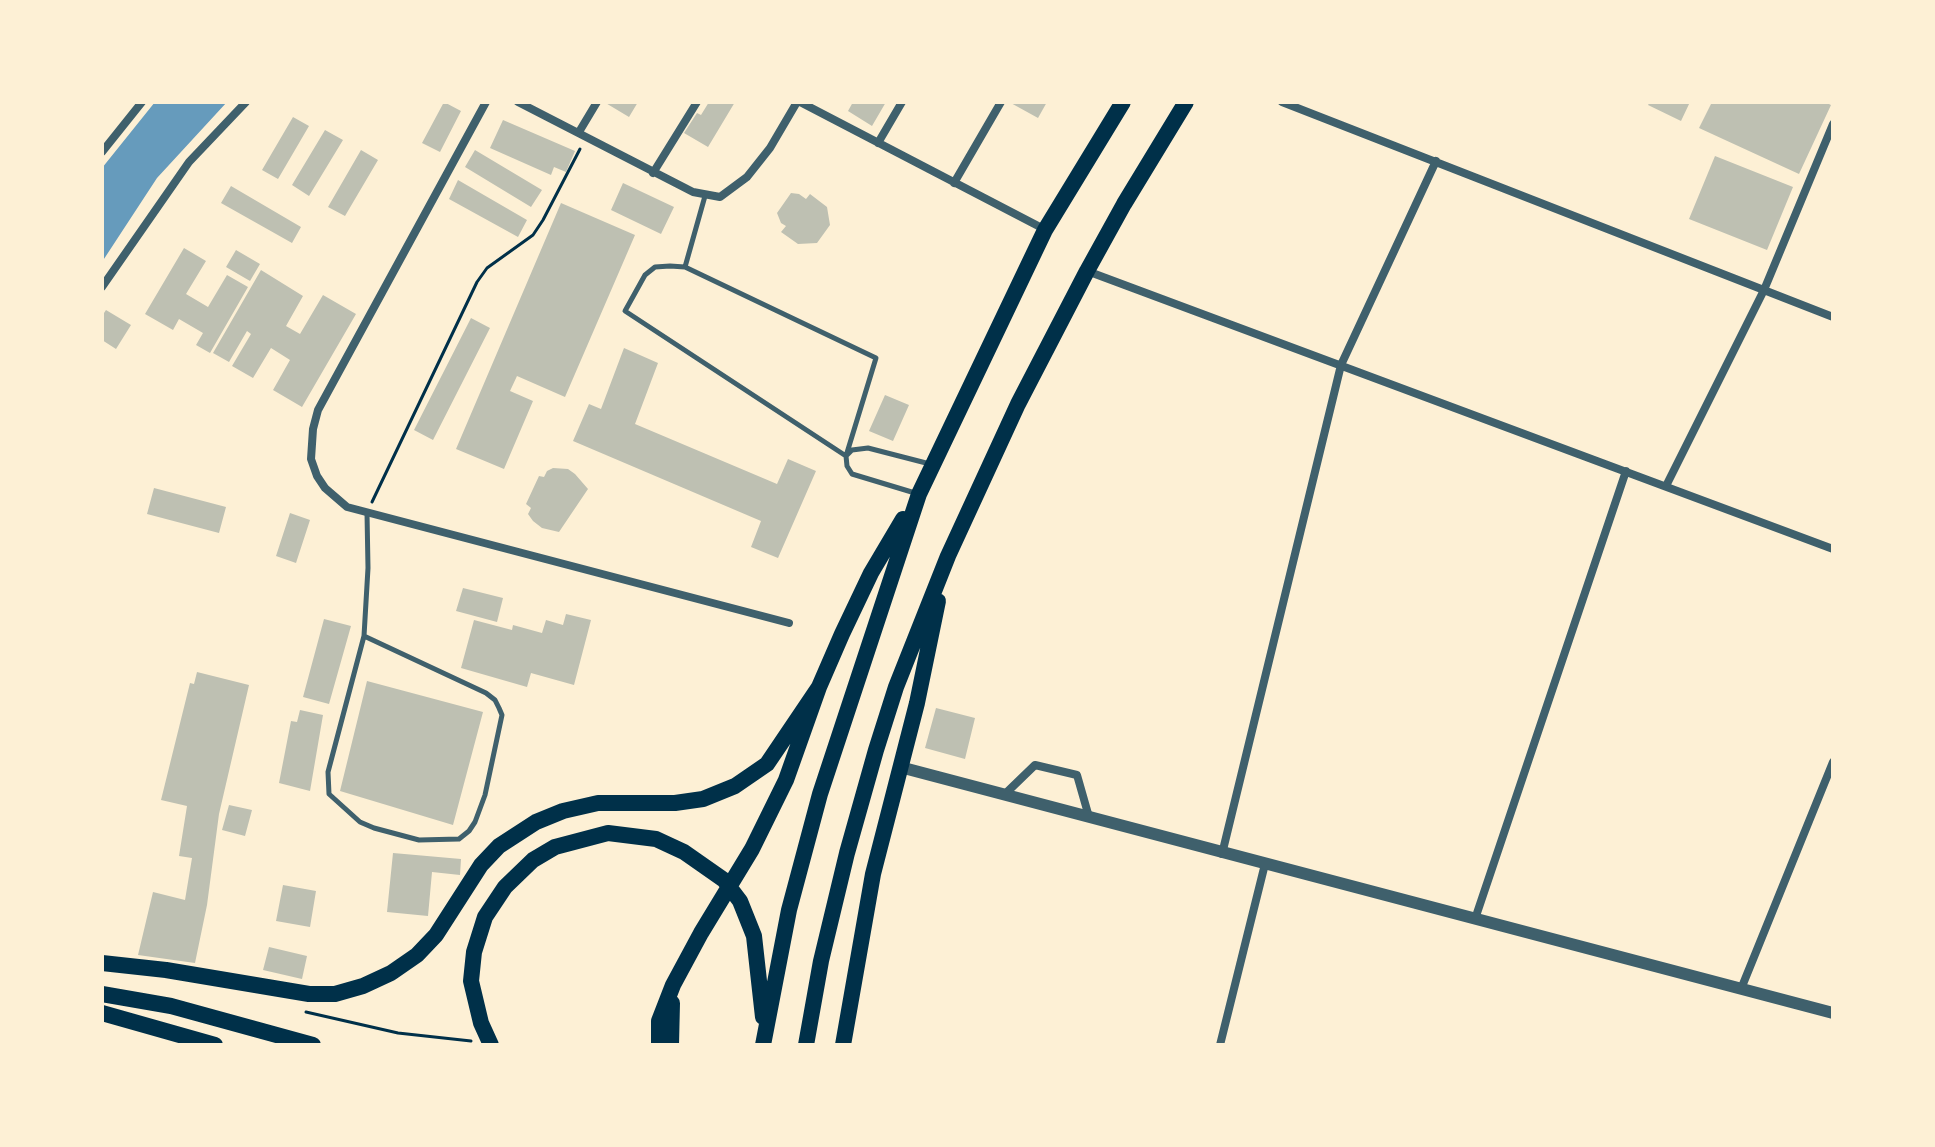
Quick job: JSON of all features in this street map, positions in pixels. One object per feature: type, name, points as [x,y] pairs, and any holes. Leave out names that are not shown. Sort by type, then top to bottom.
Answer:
[{"type":"highway","points":[[764,1042],[789,910],[820,794],[919,494],[1045,230],[1123,102]]},
{"type":"highway","points":[[806,1045],[821,961],[847,853],[896,687],[948,556],[1018,404],[1087,271],[1186,102]]},
{"type":"highway","points":[[659,1045],[659,1021],[673,985],[771,812],[786,780],[819,687],[871,573],[919,494]]},
{"type":"highway","points":[[843,1045],[873,874],[917,703],[948,556]]},
{"type":"highway","points":[[102,963],[166,970],[309,994],[335,994],[363,986],[391,973],[417,955],[436,935],[481,865],[499,846],[536,822],[563,811],[598,803],[675,803],[703,799],[735,786],[767,764],[819,687]]},
{"type":"highway","points":[[485,1043],[471,981],[474,952],[485,917],[494,901],[533,860],[555,847],[608,833],[656,839],[684,852],[724,880],[740,901],[754,936],[759,965],[764,1042]]},
{"type":"highway","points":[[671,1045],[673,985]]},
{"type":"highway","points":[[102,994],[171,1006],[313,1045]]},
{"type":"highway","points":[[102,1013],[215,1045]]},
{"type":"street","points":[[102,152],[142,102]]},
{"type":"street","points":[[102,287],[189,162],[246,102]]},
{"type":"street","points":[[486,102],[318,410],[311,459],[317,476],[347,507],[789,623]]},
{"type":"street","points":[[518,102],[653,173],[705,196],[720,197],[738,187],[753,170],[799,102],[1045,230]]},
{"type":"street","points":[[583,134],[597,102]]},
{"type":"street","points":[[653,173],[697,102]]},
{"type":"street","points":[[878,143],[902,102]]},
{"type":"street","points":[[954,183],[1001,102]]},
{"type":"street","points":[[1282,102],[1833,317]]},
{"type":"street","points":[[1666,486],[1764,290],[1833,124]]},
{"type":"street","points":[[1222,854],[1341,365],[1436,161]]},
{"type":"street","points":[[1087,271],[1833,549]]},
{"type":"street","points":[[1475,919],[1626,471]]},
{"type":"street","points":[[1741,989],[1833,762]]},
{"type":"street","points":[[1005,794],[1035,765],[1077,775],[1089,817]]},
{"type":"street","points":[[900,767],[1833,1013]]},
{"type":"street","points":[[1220,1045],[1265,864]]},
{"type":"lane","points":[[685,267],[705,196]]},
{"type":"lane","points":[[846,456],[625,311],[645,275],[655,267],[685,267],[876,358],[846,456],[847,466],[852,474],[919,494]]},
{"type":"lane","points":[[846,456],[860,447],[931,464]]},
{"type":"lane","points":[[364,636],[486,693],[499,708],[502,715],[485,795],[475,822],[459,839],[419,840],[374,828],[360,822],[329,794],[328,772],[364,636],[367,513]]},
{"type":"path","points":[[367,513],[477,282],[487,268],[533,235],[583,134]]},
{"type":"path","points":[[398,1033],[485,1043]]},
{"type":"water","points":[[155,102],[227,102],[157,178],[102,262],[102,168]]},
{"type":"building","points":[[444,102],[461,111],[440,152],[422,143]]},
{"type":"building","points":[[604,102],[638,102],[629,117]]},
{"type":"building","points":[[709,102],[735,102],[708,147],[684,133],[697,113],[701,115]]},
{"type":"building","points":[[853,102],[886,102],[872,126],[848,111]]},
{"type":"building","points":[[1009,102],[1047,102],[1038,118]]},
{"type":"building","points":[[1650,102],[1690,102],[1681,121],[1648,105]]},
{"type":"building","points":[[1712,102],[1825,102],[1831,105],[1799,174],[1699,128]]},
{"type":"building","points":[[293,117],[309,126],[278,179],[262,170]]},
{"type":"building","points":[[503,120],[575,151],[566,172],[554,167],[551,175],[490,148]]},
{"type":"building","points":[[325,130],[343,140],[309,196],[292,185]]},
{"type":"building","points":[[361,150],[378,160],[345,216],[328,207]]},
{"type":"building","points":[[475,150],[542,190],[531,207],[465,167]]},
{"type":"building","points":[[1715,156],[1793,187],[1767,250],[1689,219]]},
{"type":"building","points":[[458,180],[527,220],[518,237],[449,199]]},
{"type":"building","points":[[623,183],[674,207],[661,234],[611,210]]},
{"type":"building","points":[[231,186],[301,227],[292,243],[221,203]]},
{"type":"building","points":[[791,193],[806,199],[810,194],[827,207],[830,225],[817,243],[798,244],[781,232],[786,226],[781,223],[777,213]]},
{"type":"building","points":[[561,203],[635,235],[565,397],[517,376],[510,391],[533,401],[504,469],[456,449]]},
{"type":"building","points":[[184,248],[206,261],[186,294],[208,307],[227,275],[248,287],[210,353],[196,345],[203,333],[179,319],[173,330],[145,314]]},
{"type":"building","points":[[236,250],[260,264],[250,281],[226,267]]},
{"type":"building","points":[[261,270],[303,296],[286,326],[300,334],[323,295],[356,314],[302,407],[273,390],[290,360],[271,348],[253,378],[232,366],[251,334],[247,331],[229,362],[213,353]]},
{"type":"building","points":[[106,310],[131,325],[116,349],[102,340],[102,316]]},
{"type":"building","points":[[471,318],[490,328],[433,440],[414,430]]},
{"type":"building","points":[[624,348],[658,363],[635,424],[777,484],[788,459],[816,471],[778,558],[751,547],[761,521],[573,441],[589,404],[601,409]]},
{"type":"building","points":[[885,395],[909,405],[893,441],[869,431]]},
{"type":"building","points":[[553,468],[568,469],[588,489],[559,532],[542,528],[533,521],[528,514],[531,508],[526,504],[539,476],[544,477]]},
{"type":"building","points":[[154,488],[226,507],[219,533],[147,514]]},
{"type":"building","points":[[290,513],[310,520],[296,563],[276,556]]},
{"type":"building","points":[[463,588],[503,598],[497,622],[456,611]]},
{"type":"building","points":[[566,614],[591,620],[574,685],[531,673],[527,687],[461,668],[474,620],[512,630],[513,625],[542,633],[546,620],[563,625]]},
{"type":"building","points":[[324,619],[351,626],[329,704],[303,697]]},
{"type":"building","points":[[197,672],[249,685],[219,814],[207,905],[195,963],[138,955],[153,892],[185,900],[192,858],[179,856],[187,806],[161,800],[190,683],[194,684]]},
{"type":"building","points":[[367,681],[483,712],[453,825],[340,791]]},
{"type":"building","points":[[936,708],[975,718],[965,759],[925,748]]},
{"type":"building","points":[[300,710],[323,715],[310,791],[279,783],[291,721],[297,722]]},
{"type":"building","points":[[229,805],[252,810],[245,836],[222,830]]},
{"type":"building","points":[[393,853],[461,859],[460,875],[432,872],[428,916],[387,912]]},
{"type":"building","points":[[283,885],[316,891],[310,927],[276,921]]},
{"type":"building","points":[[269,947],[307,956],[302,979],[263,970]]}]
